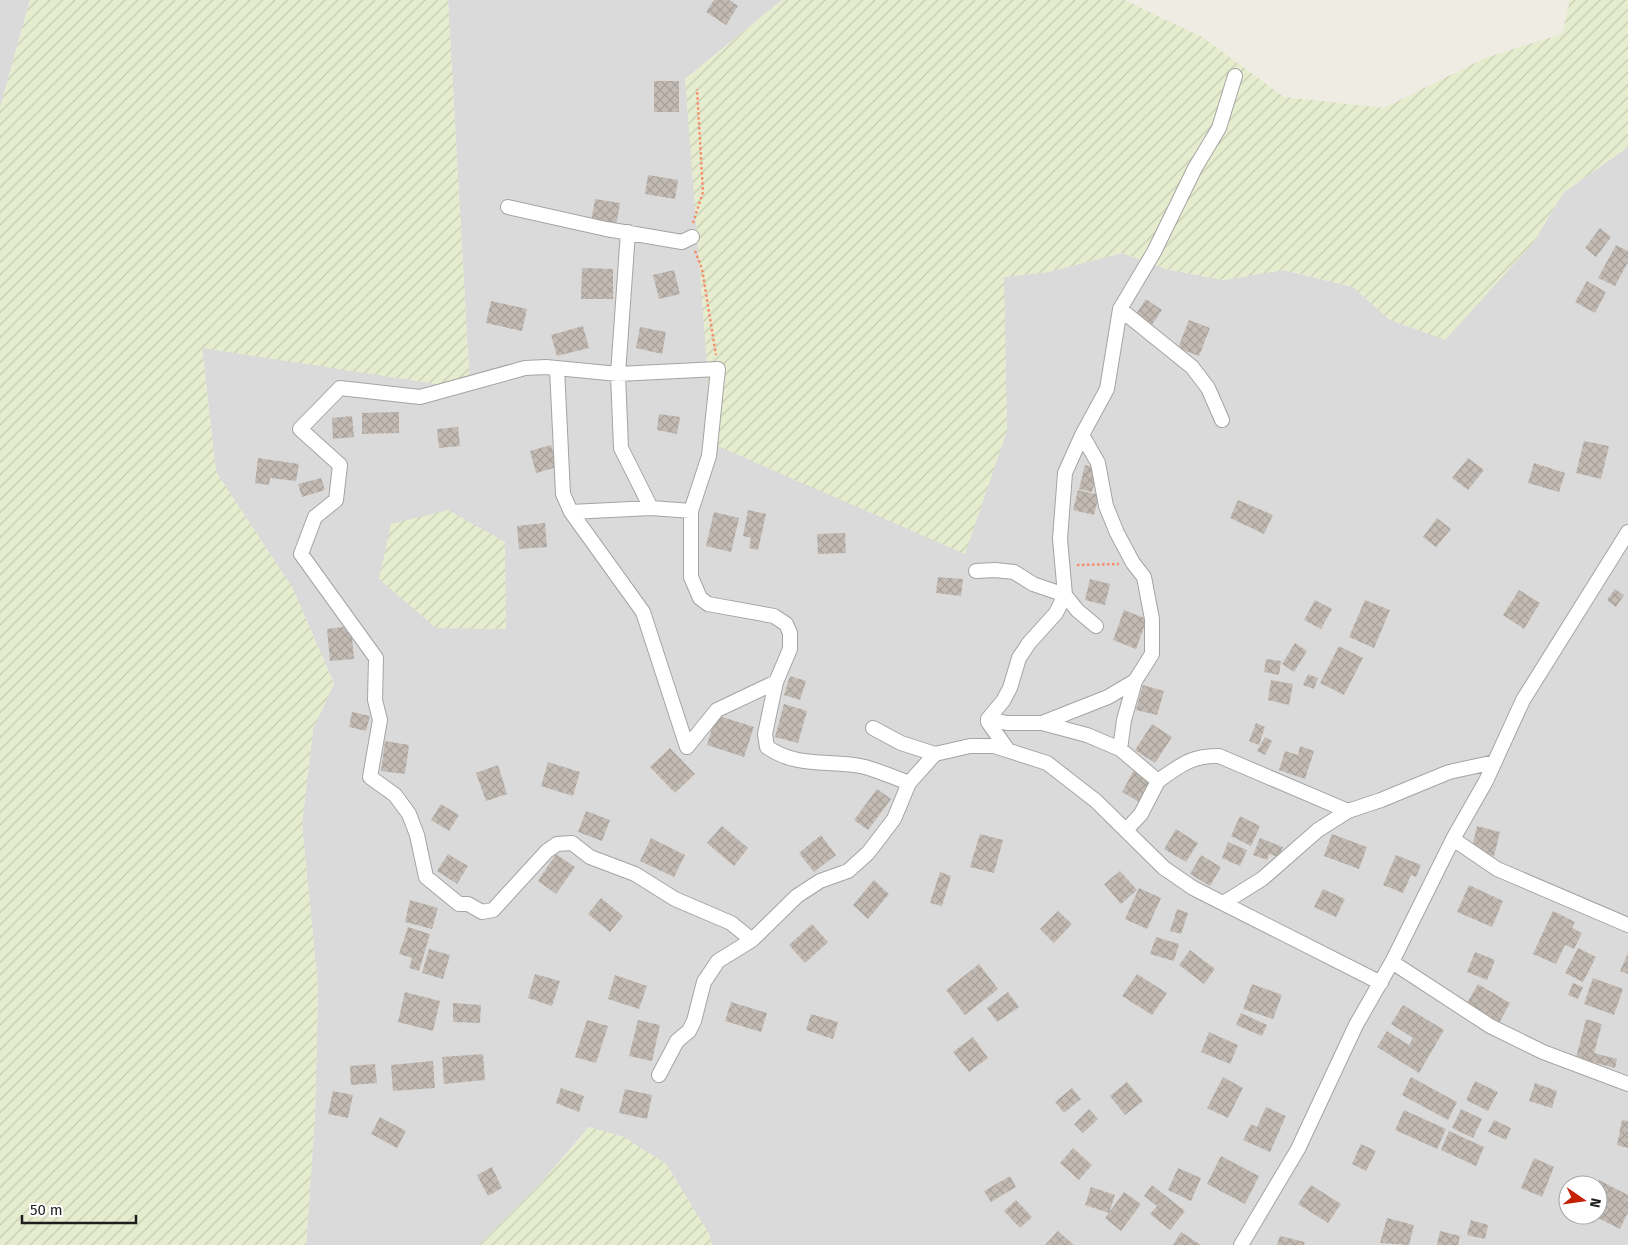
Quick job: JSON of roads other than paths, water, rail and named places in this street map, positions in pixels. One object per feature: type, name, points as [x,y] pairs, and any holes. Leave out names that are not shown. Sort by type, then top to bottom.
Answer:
[{"type":"street","points":[[988,719],[1010,688],[1019,658],[1029,643],[1056,613],[1065,595],[1060,539],[1065,473],[1082,435],[1107,389],[1120,309],[1154,252],[1195,168],[1219,128],[1235,76]]},
{"type":"street","points":[[508,207],[682,242],[692,237]]},
{"type":"street","points":[[628,232],[618,374],[621,448],[651,508]]},
{"type":"street","points":[[1120,309],[1192,367],[1208,388],[1222,420]]},
{"type":"street","points":[[752,940],[731,923],[675,899],[635,874],[590,858],[572,843],[558,844],[547,851],[494,910],[482,912],[468,904],[459,904],[426,877],[417,835],[409,814],[395,795],[370,777],[380,720],[374,700],[376,658],[301,554],[315,517],[336,500],[340,466],[300,429],[340,388],[420,397],[525,368],[557,368],[618,374],[718,369],[709,456],[691,511],[691,577],[700,598],[708,604],[774,616],[786,624],[790,633],[790,648],[776,682],[764,734],[767,747],[779,756],[795,760],[864,767],[909,783]]},
{"type":"street","points":[[557,368],[563,494],[571,512],[643,612],[687,747],[717,710],[776,682]]},
{"type":"street","points":[[1082,435],[1098,463],[1106,506],[1133,563],[1144,577],[1152,619],[1152,654],[1135,681],[1124,720],[1120,749]]},
{"type":"street","points":[[571,512],[651,508],[691,511]]},
{"type":"street","points":[[1241,1245],[1298,1148],[1356,1025],[1381,983],[1453,840],[1495,762],[1523,700],[1628,532]]},
{"type":"street","points":[[976,571],[1014,572],[1033,584],[1065,595],[1096,626]]},
{"type":"street","points":[[1042,723],[1108,697],[1135,681]]},
{"type":"street","points":[[988,719],[1007,723],[1042,723],[1087,735],[1120,749],[1158,781]]},
{"type":"street","points":[[988,719],[1008,750]]},
{"type":"street","points":[[873,728],[901,743],[935,754],[970,746],[994,746],[1047,764],[1096,801],[1164,868],[1193,888],[1225,902],[1381,983]]},
{"type":"street","points":[[659,1075],[678,1041],[689,1031],[710,972],[718,961],[752,940],[797,896],[820,881],[848,872],[868,853],[894,819],[909,783],[935,754]]},
{"type":"street","points":[[1126,830],[1141,814],[1158,781],[1182,764],[1202,755],[1219,756],[1348,811]]},
{"type":"street","points":[[1225,902],[1262,879],[1318,830],[1348,811],[1403,792],[1449,772],[1495,762]]},
{"type":"street","points":[[1453,840],[1496,869],[1628,925]]},
{"type":"street","points":[[1392,962],[1490,1026],[1543,1052],[1628,1084]]}]
